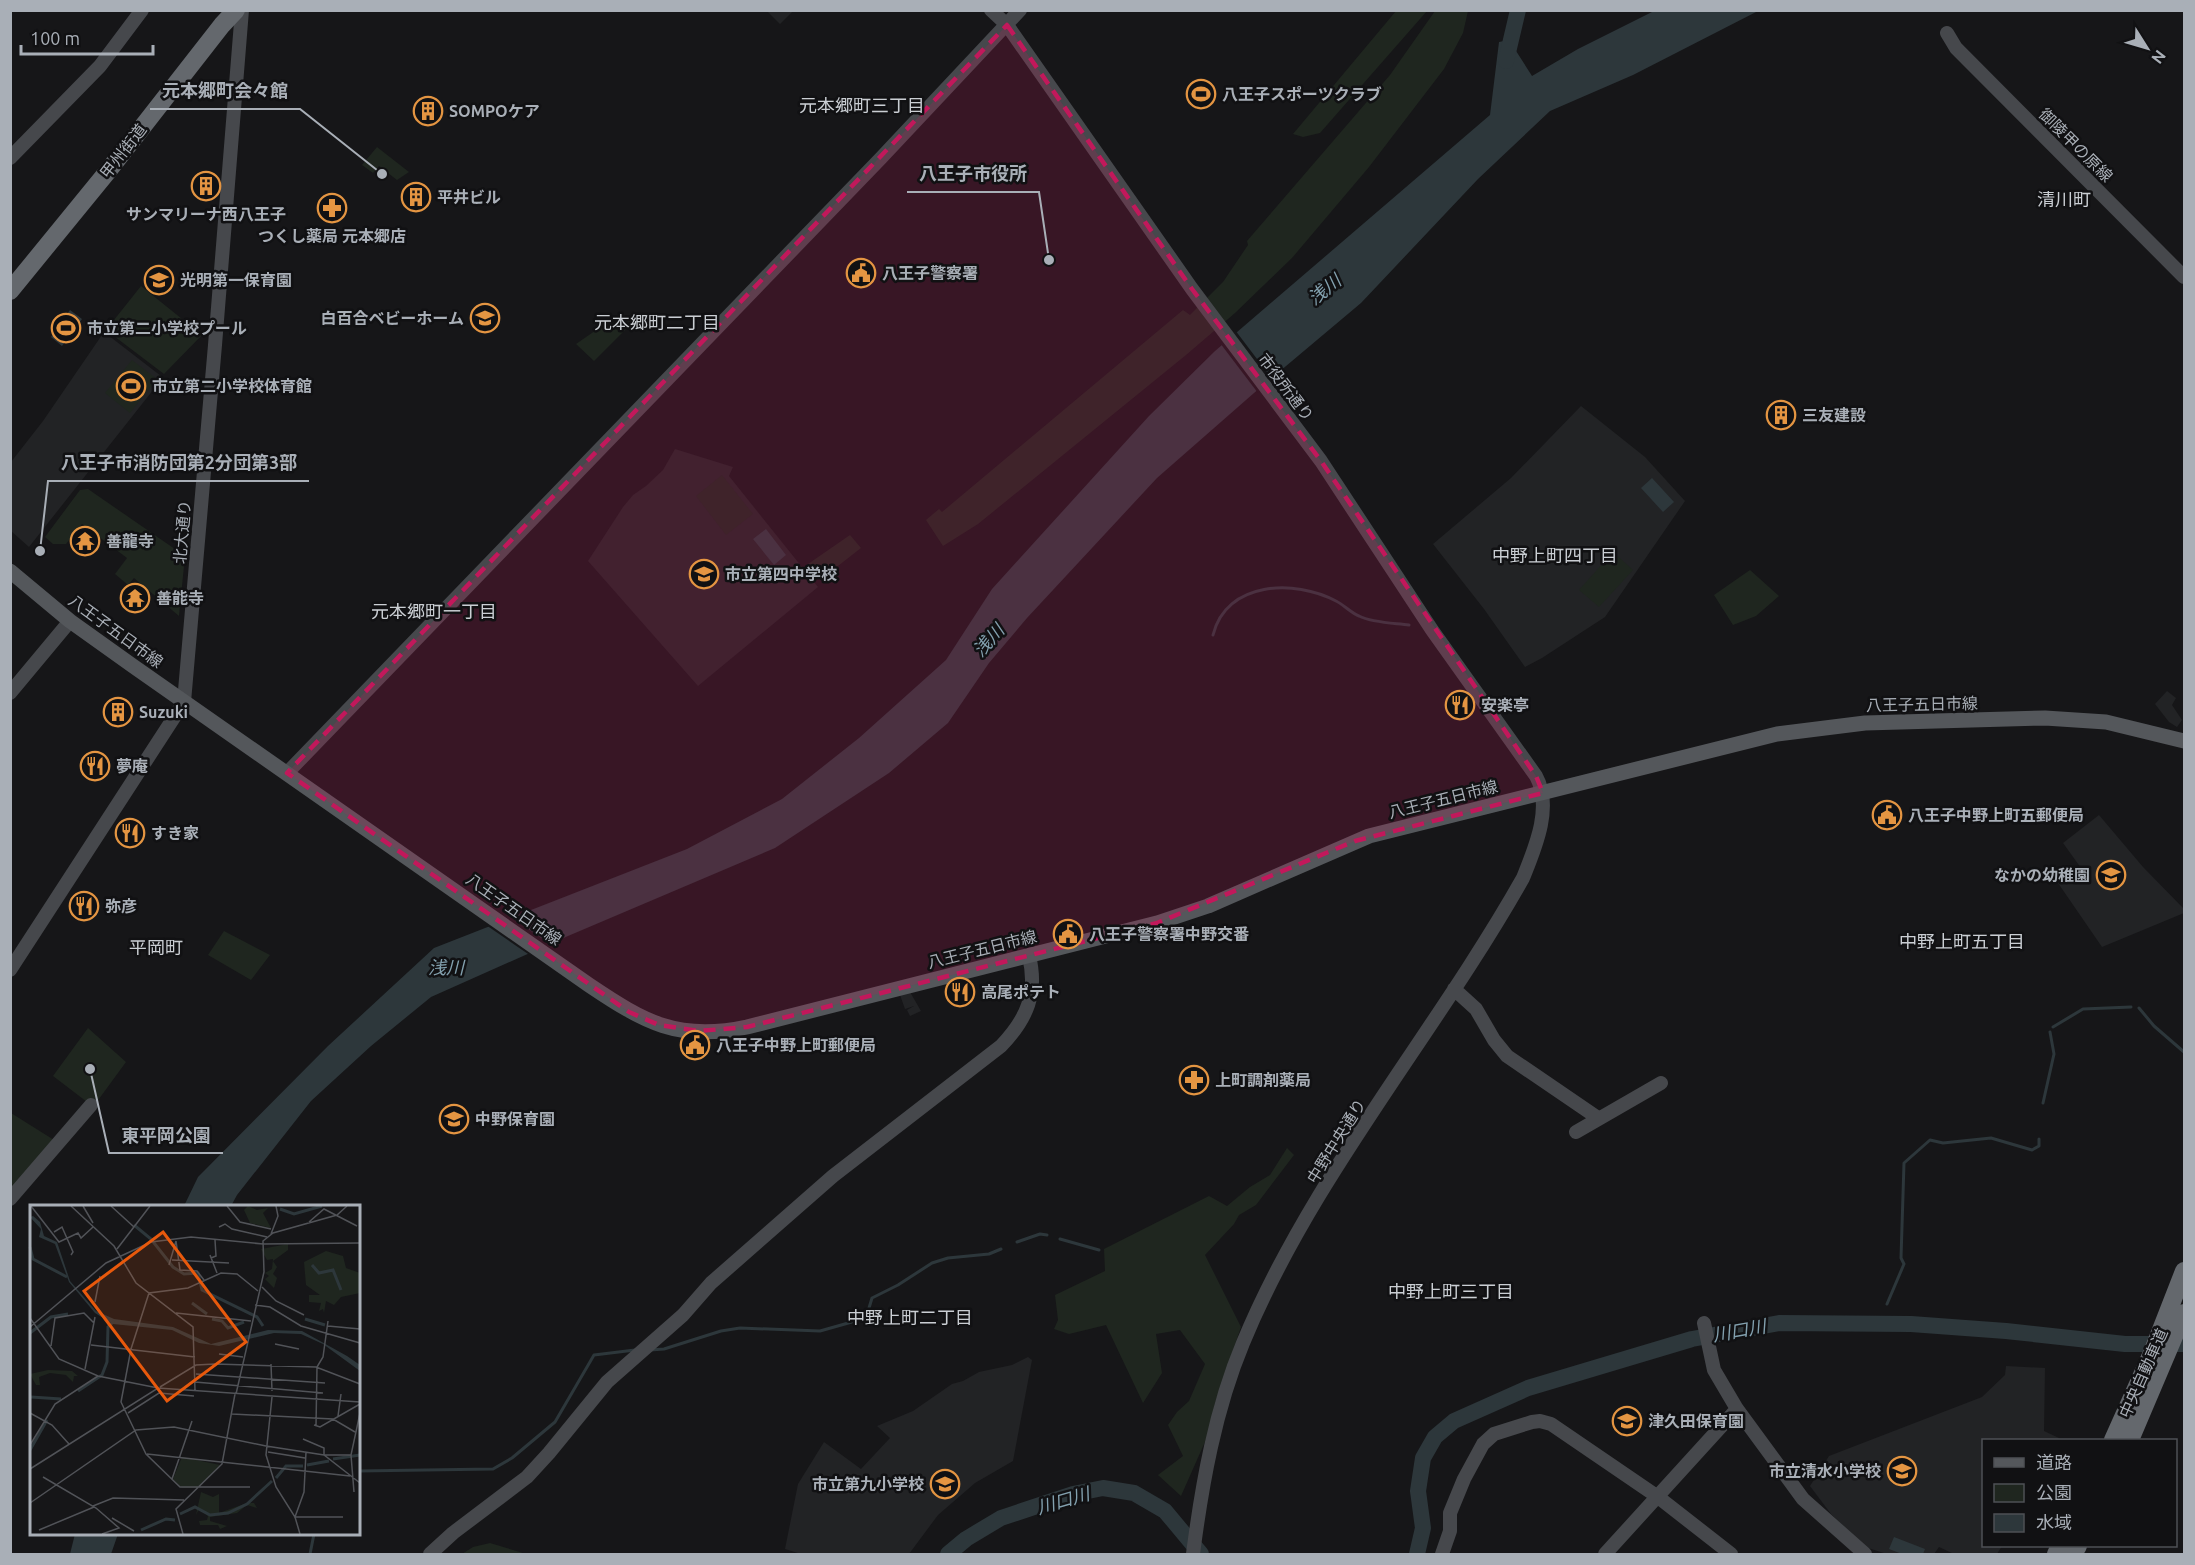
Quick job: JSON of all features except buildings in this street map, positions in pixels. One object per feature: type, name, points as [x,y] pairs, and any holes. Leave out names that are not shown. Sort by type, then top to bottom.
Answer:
[{"type":"highway","name":"甲州街道","points":[[10,291],[236,10]]},
{"type":"highway","name":"中央自動車道","points":[[2114,1439],[2141,1397],[2178,1315],[2184,1271]]},
{"type":"highway","name":"中央自動車道","points":[[2130,1439],[2141,1397]]},
{"type":"main road","name":"八王子五日市線","points":[[10,570],[70,621],[629,1012],[650,1022],[677,1029],[719,1031],[757,1024],[1029,956],[1182,915],[1369,836],[1794,731],[1865,723],[2045,718],[2122,724],[2184,741]]},
{"type":"street","points":[[10,158],[100,66],[142,10]]},
{"type":"street","name":"北大通り","points":[[10,970],[184,702],[242,10]]},
{"type":"street","name":"市役所通り","points":[[991,10],[1006,25],[1192,290],[1319,457],[1432,630],[1536,776],[1542,793]]},
{"type":"street","points":[[286,773],[867,173],[1020,10]]},
{"type":"street","name":"御陵甲の原線","points":[[1947,33],[1956,48],[2184,277]]},
{"type":"street","points":[[10,693],[70,621]]},
{"type":"street","name":"中野中央通り","points":[[1193,1554],[1219,1416],[1242,1346],[1265,1293],[1284,1256],[1328,1184],[1523,878],[1542,818],[1542,793]]},
{"type":"street","points":[[430,1554],[453,1533],[507,1494],[532,1472],[607,1382],[683,1315],[711,1283],[833,1176],[1001,1046],[1023,1019],[1027,1009],[1033,983],[1029,956]]},
{"type":"street","points":[[1454,989],[1476,1010],[1506,1056],[1598,1118]]},
{"type":"street","points":[[1576,1132],[1661,1083]]},
{"type":"street","points":[[10,1199],[91,1105]]},
{"type":"street","points":[[1705,1324],[1717,1376],[1737,1409],[1803,1498],[1865,1554]]},
{"type":"street","points":[[1605,1554],[1737,1409]]},
{"type":"street","points":[[1442,1554],[1450,1531],[1450,1513],[1464,1479],[1483,1443],[1494,1434],[1540,1421],[1551,1424],[1658,1497],[1731,1554]]},
{"type":"highlighted area","points":[[1007,25],[1192,289],[1321,461],[1536,776],[1543,793],[1355,841],[1157,923],[747,1027],[699,1031],[659,1025],[629,1012],[287,773]]},
{"type":"shaded area","points":[[767,11],[793,11],[780,24]]},
{"type":"shaded area","points":[[104,332],[161,376],[161,380],[29,547],[11,531],[11,462],[43,421]]},
{"type":"shaded area","points":[[1581,406],[1645,457],[1685,501],[1605,617],[1525,667],[1484,609],[1433,544],[1511,478]]},
{"type":"shaded area","name":"市立第四中学校","points":[[675,449],[733,467],[729,476],[818,587],[698,686],[588,561],[623,507],[633,495],[663,470]]},
{"type":"shaded area","points":[[2167,691],[2176,698],[2172,705],[2182,720],[2177,727],[2169,722],[2155,704]]},
{"type":"shaded area","name":"なかの幼稚園","points":[[2099,815],[2143,867],[2184,909],[2184,913],[2102,947],[2058,883],[2081,868],[2063,843]]},
{"type":"shaded area","points":[[910,992],[921,1011],[910,1016],[907,1010],[914,1006],[905,1009],[900,995]]},
{"type":"shaded area","points":[[1028,1357],[1032,1360],[1013,1461],[975,1483],[938,1515],[909,1554],[801,1554],[785,1549],[798,1484],[824,1442],[861,1469],[890,1438],[877,1426],[913,1411],[952,1384],[979,1372],[1012,1365]]},
{"type":"shaded area","name":"市立清水小学校","points":[[2006,1366],[2045,1368],[2044,1431],[2059,1438],[1982,1439],[1982,1547],[2001,1547],[1997,1554],[1954,1554],[1939,1547],[1934,1554],[1887,1554],[1865,1547],[1831,1514],[1810,1486],[1829,1456],[1982,1397],[2005,1375]]},
{"type":"green space","points":[[1396,11],[1427,11],[1320,133],[1303,137],[1293,134]]},
{"type":"green space","points":[[1435,11],[1468,11],[1463,33],[1444,69],[1369,167],[1292,258],[1235,313],[1186,355],[978,524],[943,546],[926,520],[939,509],[942,512],[1183,310],[1190,315],[1223,282],[1248,245],[1247,241],[1390,75]]},
{"type":"green space","points":[[377,147],[409,172],[397,180],[379,166],[373,173],[362,165]]},
{"type":"green space","points":[[141,286],[202,335],[164,374],[106,330]]},
{"type":"green space","points":[[630,316],[634,321],[594,361],[576,344],[602,326]]},
{"type":"green space","name":"市立第二小学校体育館","points":[[132,360],[157,379],[130,413],[105,393]]},
{"type":"green space","points":[[722,475],[753,514],[726,535],[696,496]]},
{"type":"green space","points":[[88,489],[185,556],[179,616],[134,578],[128,585],[115,574],[127,558],[82,524],[66,544],[53,544],[45,537],[80,490]]},
{"type":"green space","points":[[850,535],[861,548],[820,580],[808,564]]},
{"type":"green space","points":[[1613,552],[1633,570],[1599,607],[1579,590]]},
{"type":"green space","points":[[1750,570],[1779,596],[1756,616],[1733,625],[1714,595]]},
{"type":"green space","points":[[224,931],[270,955],[251,980],[208,955]]},
{"type":"green space","points":[[88,1028],[126,1062],[96,1103],[91,1105],[53,1076]]},
{"type":"green space","points":[[11,1113],[54,1140],[11,1191]]},
{"type":"green space","points":[[1287,1148],[1294,1155],[1256,1205],[1239,1215],[1234,1224],[1205,1255],[1241,1327],[1215,1403],[1208,1435],[1181,1496],[1158,1475],[1183,1456],[1168,1425],[1189,1401],[1205,1364],[1180,1330],[1156,1334],[1162,1373],[1143,1403],[1106,1325],[1069,1334],[1054,1329],[1058,1320],[1055,1295],[1105,1271],[1104,1249],[1209,1196],[1227,1206],[1250,1187],[1270,1175]]},
{"type":"green space","points":[[490,1543],[526,1554],[462,1554],[473,1547]]},
{"type":"water","name":"浅川","points":[[1654,11],[1758,11],[1633,75],[1550,111],[1478,179],[1361,303],[1157,478],[1027,618],[989,663],[948,723],[889,773],[775,848],[431,997],[371,1046],[311,1101],[232,1205],[184,1205],[198,1177],[328,1046],[434,948],[687,849],[782,799],[859,738],[946,660],[992,589],[1149,416],[1215,351],[1490,115],[1499,42],[1509,40],[1532,76],[1578,49]]},
{"type":"water","name":"市立第二小学校プール","points":[[70,310],[82,319],[62,346],[51,337]]},
{"type":"water","points":[[1652,478],[1674,502],[1663,512],[1641,488]]},
{"type":"water","points":[[766,529],[786,555],[774,565],[753,539]]},
{"type":"water","points":[[75,1535],[118,1535],[111,1554],[70,1554]]},
{"type":"water","points":[[1894,1537],[1925,1549],[1923,1554],[1902,1554],[1889,1549]]},
{"type":"pier","points":[[1235,330],[1273,380],[1258,393],[1220,343]]},
{"type":"pier","points":[[509,916],[553,946],[531,956],[486,925]]},
{"type":"waterway","points":[[1506,61],[1518,10]]},
{"type":"waterway","points":[[1213,635],[1220,617],[1232,604],[1264,589],[1282,588],[1301,589],[1319,594],[1365,618],[1409,625]]},
{"type":"waterway","points":[[2053,1027],[2083,1009],[2131,1007]]},
{"type":"waterway","points":[[2139,1008],[2154,1026],[2184,1052]]},
{"type":"waterway","points":[[2043,1103],[2054,1054],[2050,1032]]},
{"type":"waterway","points":[[1887,1304],[1904,1264],[1901,1258],[1904,1163],[1930,1140],[1943,1143],[1991,1138],[2032,1150],[2039,1146],[2039,1139]]},
{"type":"waterway","points":[[1017,1242],[1040,1234],[1047,1235]]},
{"type":"waterway","points":[[1060,1239],[1099,1250]]},
{"type":"waterway","points":[[650,1350],[664,1349],[721,1331],[740,1328],[820,1331],[866,1318],[872,1298],[898,1285],[932,1263],[948,1258],[989,1254],[1001,1249]]},
{"type":"waterway","name":"川口川","points":[[1417,1554],[1423,1528],[1418,1491],[1423,1458],[1435,1437],[1454,1421],[1528,1388],[1692,1339],[1779,1323],[1911,1324],[2006,1331],[2125,1344],[2184,1344]]},
{"type":"waterway","points":[[360,1471],[493,1469],[512,1458],[555,1422],[594,1355],[635,1350]]},
{"type":"waterway","name":"川口川","points":[[948,1554],[966,1539],[1001,1518],[1073,1494],[1103,1488],[1134,1493],[1165,1511],[1201,1554]]},
{"type":"waterway","points":[[310,1554],[314,1535]]},
{"type":"place","name":"八王子スポーツクラブ","points":[[1201,94]]},
{"type":"place","name":"SOMPOケア","points":[[428,111]]},
{"type":"place","name":"元本郷町会々館","points":[[382,174]]},
{"type":"place","name":"サンマリーナ西八王子","points":[[206,186]]},
{"type":"place","name":"平井ビル","points":[[416,197]]},
{"type":"place","name":"つくし薬局 元本郷店","points":[[332,208]]},
{"type":"place","name":"八王子市役所","points":[[1049,260]]},
{"type":"place","name":"八王子警察署","points":[[861,273]]},
{"type":"place","name":"光明第一保育園","points":[[159,280]]},
{"type":"place","name":"白百合ベビーホーム","points":[[485,318]]},
{"type":"place","name":"市立第二小学校プール","points":[[66,328]]},
{"type":"place","name":"市立第二小学校体育館","points":[[131,386]]},
{"type":"place","name":"三友建設","points":[[1781,415]]},
{"type":"place","name":"善龍寺","points":[[85,541]]},
{"type":"place","name":"八王子市消防団第2分団第3部","points":[[40,551]]},
{"type":"place","name":"市立第四中学校","points":[[704,574]]},
{"type":"place","name":"善能寺","points":[[135,598]]},
{"type":"place","name":"安楽亭","points":[[1460,705]]},
{"type":"place","name":"Suzuki","points":[[118,712]]},
{"type":"place","name":"夢庵","points":[[95,766]]},
{"type":"place","name":"八王子中野上町五郵便局","points":[[1887,815]]},
{"type":"place","name":"すき家","points":[[130,833]]},
{"type":"place","name":"なかの幼稚園","points":[[2111,875]]},
{"type":"place","name":"弥彦","points":[[84,906]]},
{"type":"place","name":"八王子警察署中野交番","points":[[1068,934]]},
{"type":"place","name":"高尾ポテト","points":[[960,992]]},
{"type":"place","name":"八王子中野上町郵便局","points":[[695,1045]]},
{"type":"place","name":"東平岡公園","points":[[90,1069]]},
{"type":"place","name":"上町調剤薬局","points":[[1194,1080]]},
{"type":"place","name":"中野保育園","points":[[454,1119]]},
{"type":"place","name":"津久田保育園","points":[[1627,1421]]},
{"type":"place","name":"市立清水小学校","points":[[1902,1471]]},
{"type":"place","name":"市立第九小学校","points":[[945,1484]]},
{"type":"district","name":"元本郷町三丁目","points":[[862,105]]},
{"type":"district","name":"清川町","points":[[2064,199]]},
{"type":"district","name":"元本郷町二丁目","points":[[657,322]]},
{"type":"district","name":"中野上町四丁目","points":[[1555,555]]},
{"type":"district","name":"元本郷町一丁目","points":[[434,611]]},
{"type":"district","name":"中野上町五丁目","points":[[1962,941]]},
{"type":"district","name":"平岡町","points":[[156,947]]},
{"type":"district","name":"中野上町三丁目","points":[[1451,1291]]},
{"type":"district","name":"中野上町二丁目","points":[[910,1317]]}]
